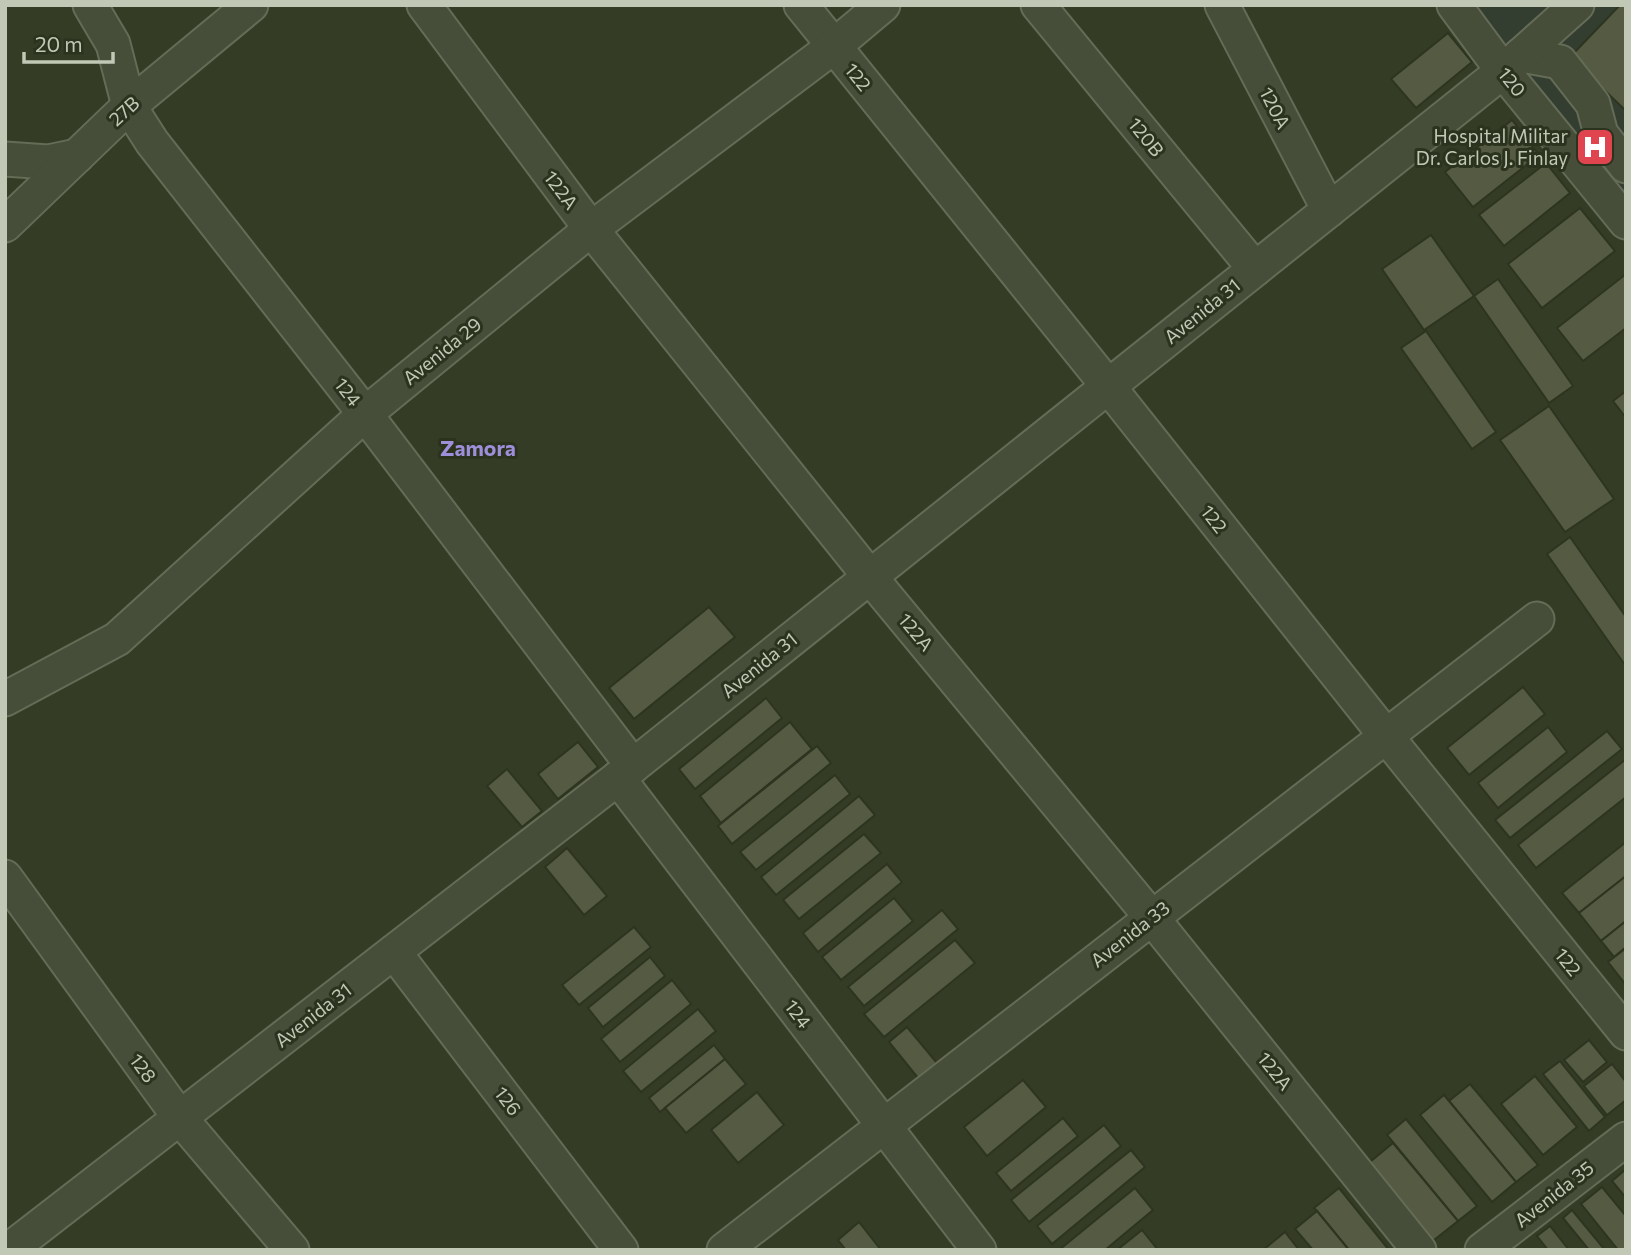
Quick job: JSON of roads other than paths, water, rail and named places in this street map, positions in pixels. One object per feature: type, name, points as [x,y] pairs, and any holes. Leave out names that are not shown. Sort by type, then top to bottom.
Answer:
[{"type":"street","name":"124","points":[[90,5],[113,44],[129,106],[152,142],[365,414],[884,1126],[979,1250]]},
{"type":"street","name":"27B","points":[[5,225],[129,106],[251,5]]},
{"type":"street","name":"122A","points":[[424,5],[591,229],[870,577],[1152,918],[1419,1250]]},
{"type":"street","name":"122","points":[[801,5],[1626,1033]]},
{"type":"street","name":"Avenida 29","points":[[5,699],[117,639],[365,414],[591,229],[833,47],[884,5]]},
{"type":"street","name":"120B","points":[[1038,5],[1255,270]]},
{"type":"street","name":"120A","points":[[1222,5],[1328,210]]},
{"type":"street","name":"120","points":[[1454,5],[1512,63],[1626,222]]},
{"type":"street","name":"Avenida 31","points":[[11,1249],[626,772],[1512,63],[1577,5]]},
{"type":"street","points":[[1512,63],[1560,62],[1593,104],[1626,137]]},
{"type":"street","points":[[1593,104],[1601,134],[1626,166]]},
{"type":"street","points":[[5,159],[48,162],[77,156]]},
{"type":"street","name":"Avenida 33","points":[[724,1250],[1537,619]]},
{"type":"street","name":"128","points":[[5,877],[180,1118],[292,1250]]},
{"type":"street","name":"126","points":[[394,952],[621,1250]]},
{"type":"street","name":"Avenida 35","points":[[1482,1250],[1626,1139]]},
{"type":"place","name":"Hospital Militar Dr. Carlos J. Finlay","points":[[1595,147]]},
{"type":"district","name":"Zamora","points":[[478,449]]}]
